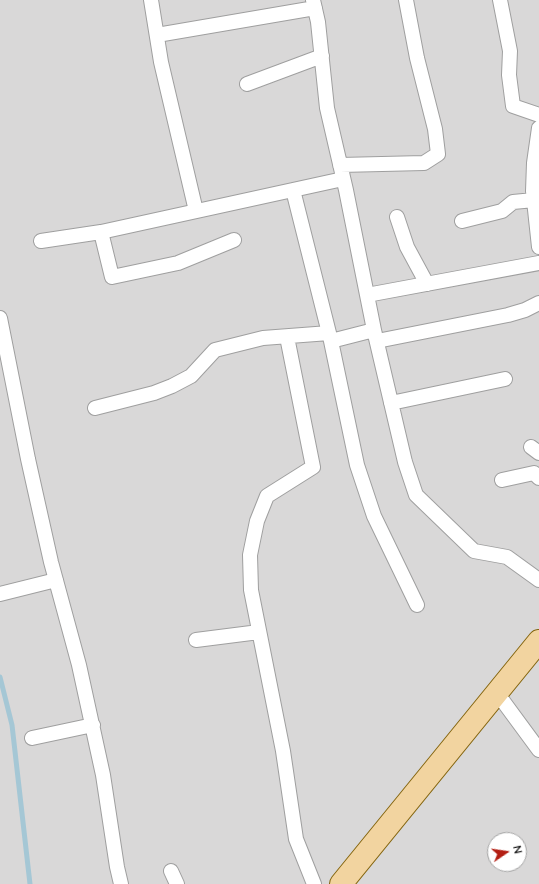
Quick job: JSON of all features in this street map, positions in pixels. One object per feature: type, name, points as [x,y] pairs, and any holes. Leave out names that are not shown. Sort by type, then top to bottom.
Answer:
[{"type":"main road","points":[[341,884],[539,641]]},
{"type":"street","points":[[151,0],[161,62],[196,211]]},
{"type":"street","points":[[340,165],[424,163],[438,154],[435,129],[417,58],[406,0]]},
{"type":"street","points":[[500,0],[510,51],[509,75],[514,106],[539,115]]},
{"type":"street","points":[[157,35],[314,4],[318,22],[327,108],[391,403],[405,462],[416,495],[474,551],[507,557],[539,580]]},
{"type":"street","points":[[247,84],[322,56]]},
{"type":"street","points":[[539,128],[534,200],[539,247]]},
{"type":"street","points":[[41,241],[101,232],[343,178]]},
{"type":"street","points":[[293,190],[330,337],[357,465],[374,516],[417,605]]},
{"type":"street","points":[[462,221],[502,211],[513,202],[534,200]]},
{"type":"street","points":[[397,217],[407,247],[427,284]]},
{"type":"street","points":[[101,232],[112,277],[178,263],[234,240]]},
{"type":"street","points":[[367,295],[539,263]]},
{"type":"street","points":[[95,408],[154,393],[172,386],[191,376],[215,350],[263,338],[376,336],[508,315],[525,310],[539,303]]},
{"type":"street","points":[[0,318],[28,459],[56,580],[79,665],[104,775],[117,867],[121,884]]},
{"type":"street","points":[[287,337],[313,466],[267,496],[257,521],[250,555],[251,590],[283,751],[296,838],[314,884]]},
{"type":"street","points":[[391,403],[505,379]]},
{"type":"street","points":[[502,480],[534,473],[539,478]]},
{"type":"street","points":[[0,594],[56,580]]},
{"type":"street","points":[[196,640],[259,632]]},
{"type":"street","points":[[497,693],[539,750]]},
{"type":"street","points":[[32,738],[92,725]]},
{"type":"street","points":[[171,871],[177,884]]},
{"type":"shaded area","points":[[0,0],[539,0],[539,884],[0,884]]},
{"type":"waterway","points":[[0,677],[12,725],[30,884]]}]
